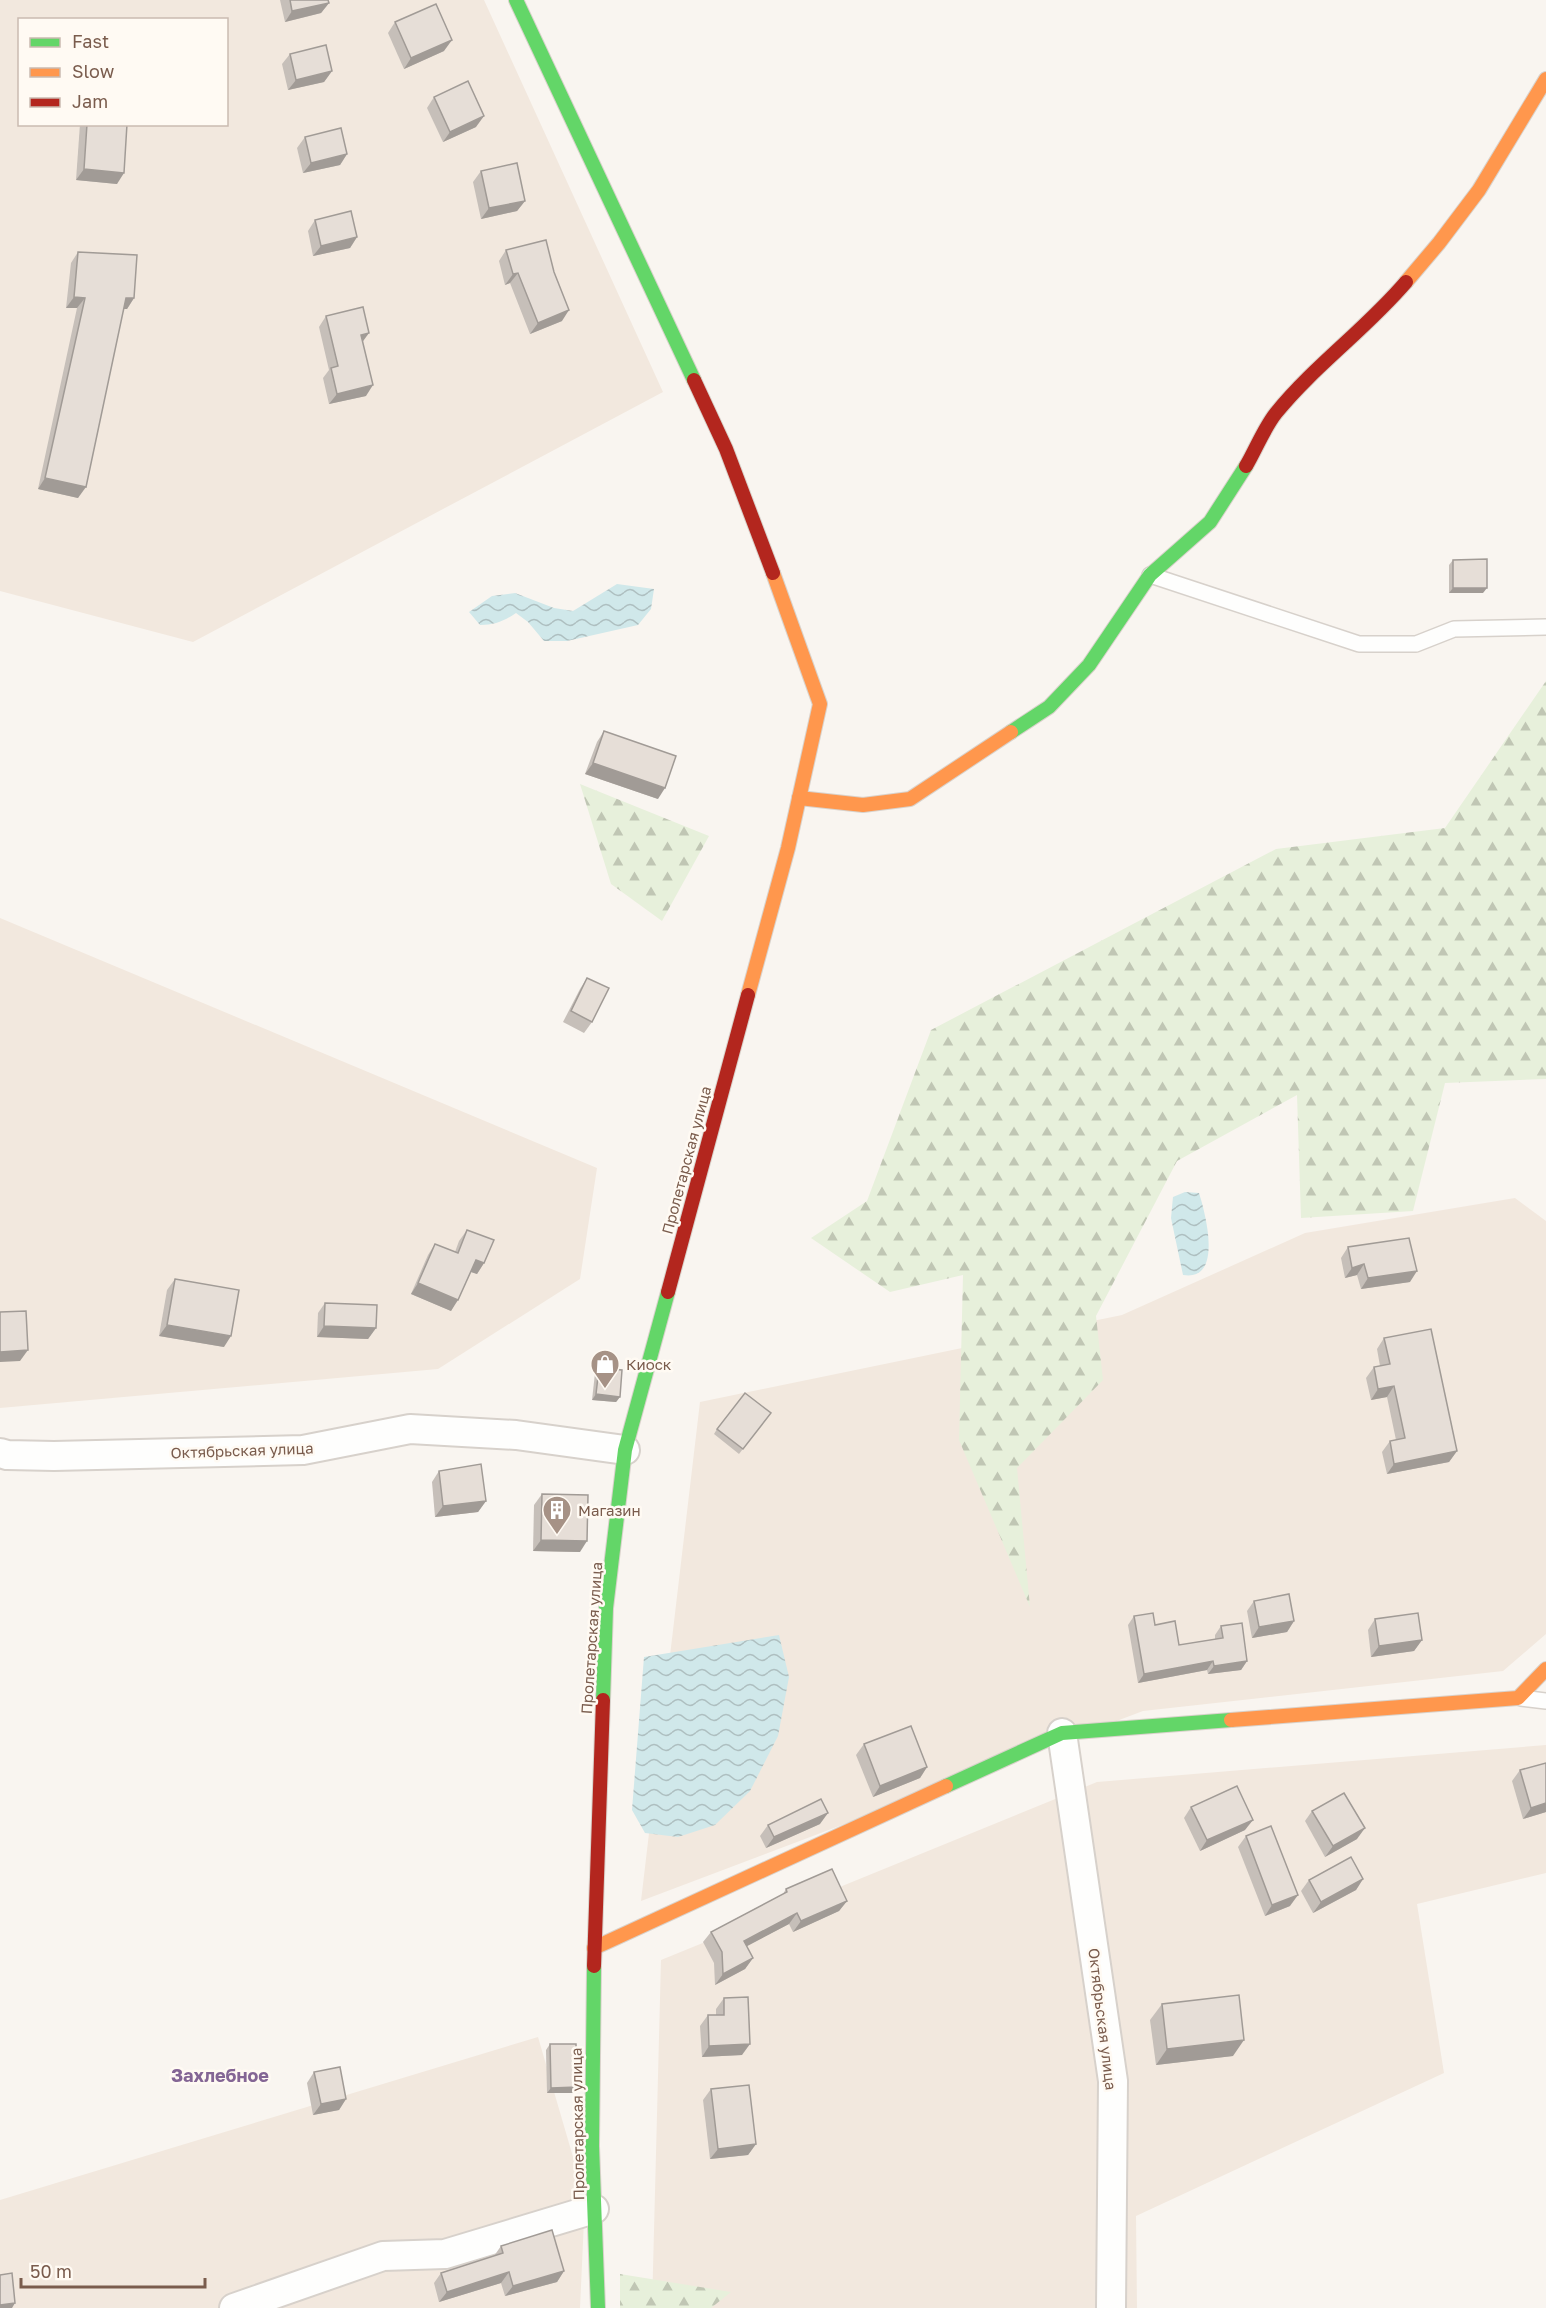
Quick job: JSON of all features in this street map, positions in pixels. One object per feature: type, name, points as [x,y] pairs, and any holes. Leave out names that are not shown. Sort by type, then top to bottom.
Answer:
[{"type":"street","name":"Пролетарская улица","points":[[516,0],[726,449],[759,532],[820,704],[788,848],[625,1450],[606,1608],[594,1948],[592,2146],[598,2308]]},
{"type":"street","points":[[799,798],[863,805],[910,799],[1049,707],[1089,665],[1150,575],[1210,522],[1237,483],[1274,415],[1309,376],[1388,303],[1439,243],[1479,190],[1546,79]]},
{"type":"street","name":"Октябрьская улица","points":[[0,1453],[54,1456],[303,1450],[410,1429],[516,1435],[625,1450]]},
{"type":"street","points":[[594,1948],[1062,1733],[1518,1698],[1546,1669]]},
{"type":"street","name":"Октябрьская улица","points":[[1062,1733],[1113,2081],[1111,2308]]},
{"type":"street","points":[[234,2308],[383,2256],[445,2254],[594,2209]]},
{"type":"lane","points":[[1150,575],[1359,644],[1416,644],[1454,629],[1546,627]]},
{"type":"lane","points":[[1518,1698],[1546,1701]]},
{"type":"shaded area","points":[[0,0],[484,0],[663,392],[193,642],[0,591]]},
{"type":"shaded area","points":[[0,918],[597,1168],[580,1279],[438,1369],[0,1408]]},
{"type":"shaded area","points":[[1515,1198],[1546,1221],[1546,1634],[1503,1671],[1143,1711],[641,1901],[700,1402],[1122,1315],[1305,1233]]},
{"type":"shaded area","points":[[1546,1745],[1546,1873],[1417,1904],[1444,2073],[1136,2216],[1137,2308],[652,2308],[661,1960],[1097,1782]]},
{"type":"shaded area","points":[[538,2037],[585,2198],[580,2308],[0,2308],[0,2200]]},
{"type":"green space","points":[[1546,681],[1546,1079],[1445,1083],[1413,1211],[1301,1218],[1297,1095],[1177,1161],[1096,1316],[1103,1380],[1017,1468],[1030,1607],[959,1440],[963,1275],[890,1292],[811,1238],[867,1201],[931,1030],[1276,849],[1445,828]]},
{"type":"green space","points":[[580,784],[709,836],[662,921],[611,884]]},
{"type":"green space","points":[[620,2274],[731,2292],[711,2308],[620,2308]]},
{"type":"water","points":[[617,584],[654,589],[651,609],[638,625],[567,641],[544,641],[528,622],[516,613],[499,622],[480,625],[469,612],[492,596],[515,593],[554,608],[573,611]]},
{"type":"water","points":[[1185,1192],[1199,1193],[1209,1244],[1204,1268],[1196,1274],[1183,1275],[1171,1218],[1173,1197]]},
{"type":"water","points":[[779,1635],[789,1677],[778,1736],[750,1791],[715,1825],[678,1837],[645,1833],[632,1810],[644,1657]]},
{"type":"building","points":[[290,0],[328,0],[329,3],[292,11]]},
{"type":"building","points":[[436,4],[452,40],[411,58],[395,22]]},
{"type":"building","points":[[326,45],[332,71],[296,80],[290,54]]},
{"type":"building","points":[[468,81],[484,116],[450,132],[434,97]]},
{"type":"building","points":[[87,126],[127,126],[124,173],[84,169]]},
{"type":"building","points":[[341,128],[347,154],[311,163],[305,137]]},
{"type":"building","points":[[517,163],[525,201],[489,208],[481,171]]},
{"type":"building","points":[[351,211],[357,237],[321,246],[315,220]]},
{"type":"building","points":[[546,240],[554,272],[569,310],[538,323],[518,273],[513,274],[506,250]]},
{"type":"building","points":[[78,252],[137,255],[134,298],[126,298],[86,487],[45,478],[85,298],[74,297]]},
{"type":"building","points":[[363,307],[369,333],[361,335],[373,385],[337,394],[331,368],[338,366],[326,316]]},
{"type":"building","points":[[1487,559],[1487,588],[1453,588],[1453,560]]},
{"type":"building","points":[[604,731],[676,756],[665,788],[593,763]]},
{"type":"building","points":[[587,978],[609,988],[592,1022],[571,1011]]},
{"type":"building","points":[[467,1230],[494,1240],[484,1263],[476,1260],[458,1300],[418,1283],[435,1244],[458,1253]]},
{"type":"building","points":[[1409,1238],[1417,1271],[1368,1278],[1364,1264],[1352,1268],[1348,1247]]},
{"type":"building","points":[[175,1279],[239,1290],[231,1336],[167,1325]]},
{"type":"building","points":[[325,1303],[377,1305],[376,1328],[324,1326]]},
{"type":"building","points":[[26,1311],[28,1350],[0,1352],[0,1312]]},
{"type":"building","points":[[1431,1329],[1457,1451],[1394,1464],[1390,1441],[1405,1438],[1394,1386],[1378,1389],[1374,1367],[1390,1364],[1384,1338]]},
{"type":"building","points":[[599,1368],[622,1370],[620,1397],[596,1394]]},
{"type":"building","points":[[745,1393],[771,1413],[743,1449],[717,1429]]},
{"type":"building","points":[[481,1464],[486,1501],[443,1506],[439,1471]]},
{"type":"building","points":[[542,1494],[588,1495],[587,1541],[541,1540]]},
{"type":"building","points":[[1289,1594],[1294,1621],[1259,1627],[1254,1601]]},
{"type":"building","points":[[1153,1613],[1155,1625],[1175,1621],[1179,1645],[1223,1638],[1221,1626],[1242,1623],[1247,1661],[1214,1666],[1213,1661],[1144,1674],[1134,1616]]},
{"type":"building","points":[[1418,1613],[1422,1640],[1379,1646],[1375,1619]]},
{"type":"building","points":[[911,1726],[927,1767],[880,1786],[864,1744]]},
{"type":"building","points":[[1546,1763],[1546,1803],[1531,1808],[1520,1770]]},
{"type":"building","points":[[1237,1786],[1253,1820],[1207,1840],[1191,1807]]},
{"type":"building","points":[[1344,1793],[1365,1828],[1333,1846],[1312,1811]]},
{"type":"building","points":[[821,1799],[828,1813],[774,1837],[768,1825]]},
{"type":"building","points":[[1271,1826],[1298,1895],[1272,1905],[1246,1836]]},
{"type":"building","points":[[1351,1857],[1363,1879],[1321,1902],[1309,1880]]},
{"type":"building","points":[[832,1869],[847,1901],[801,1921],[797,1913],[744,1941],[753,1958],[723,1974],[722,1952],[711,1932],[787,1892],[786,1889]]},
{"type":"building","points":[[1239,1995],[1244,2040],[1167,2049],[1162,2004]]},
{"type":"building","points":[[748,1997],[750,2044],[709,2046],[708,2015],[724,2015],[724,1998]]},
{"type":"building","points":[[550,2044],[576,2044],[577,2087],[551,2088]]},
{"type":"building","points":[[340,2067],[346,2099],[321,2104],[314,2072]]},
{"type":"building","points":[[749,2085],[756,2144],[718,2149],[711,2089]]},
{"type":"building","points":[[552,2230],[564,2271],[513,2286],[509,2272],[447,2292],[441,2273],[503,2253],[501,2246]]},
{"type":"building","points":[[12,2273],[15,2303],[0,2305],[0,2275]]},
{"type":"traffic: fast","points":[[516,0],[694,380]]},
{"type":"traffic: fast","points":[[1011,732],[1049,707],[1089,665],[1150,575],[1210,522],[1246,466]]},
{"type":"traffic: fast","points":[[603,1700],[606,1608],[625,1450],[668,1292]]},
{"type":"traffic: fast","points":[[946,1786],[1062,1733],[1231,1720]]},
{"type":"traffic: fast","points":[[594,1966],[592,2146],[598,2308]]},
{"type":"traffic: slow","points":[[1406,282],[1479,190],[1546,79]]},
{"type":"traffic: slow","points":[[748,995],[788,848],[820,704],[773,573]]},
{"type":"traffic: slow","points":[[799,798],[863,805],[910,799],[1011,732]]},
{"type":"traffic: slow","points":[[1231,1720],[1518,1698],[1546,1669]]},
{"type":"traffic: slow","points":[[594,1948],[946,1786]]},
{"type":"traffic: jam","points":[[1246,466],[1272,419],[1291,396],[1406,282]]},
{"type":"traffic: jam","points":[[694,380],[726,449],[773,573]]},
{"type":"traffic: jam","points":[[668,1292],[748,995]]},
{"type":"traffic: jam","points":[[594,1966],[603,1700]]},
{"type":"place","name":"Киоск","points":[[605,1390]]},
{"type":"place","name":"Магазин","points":[[557,1536]]},
{"type":"district","name":"Захлебное","points":[[220,2075]]}]
